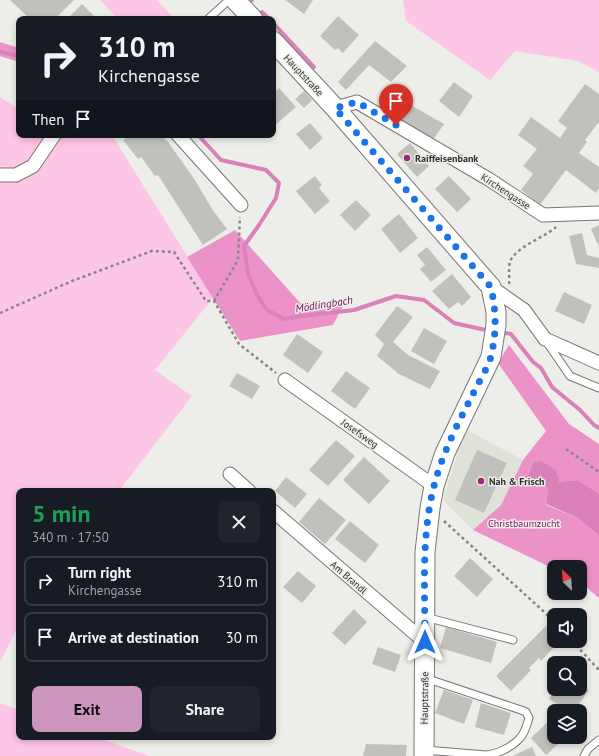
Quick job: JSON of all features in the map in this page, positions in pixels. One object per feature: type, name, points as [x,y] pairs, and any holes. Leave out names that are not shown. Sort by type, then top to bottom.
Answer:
[{"type":"main road","points":[[235,0],[249,16]]},
{"type":"main road","name":"Hauptstraße","points":[[276,44],[335,108],[491,287],[496,312],[491,357],[445,452],[434,486],[430,508],[425,552],[424,753]]},
{"type":"street","name":"Kirchengasse","points":[[335,108],[357,102],[490,180],[543,215],[599,213]]},
{"type":"street","points":[[0,175],[16,175],[33,166],[52,138]]},
{"type":"street","points":[[181,138],[241,205]]},
{"type":"street","points":[[491,287],[524,310],[545,339],[599,363]]},
{"type":"street","name":"Josefsweg","points":[[285,380],[434,486]]},
{"type":"street","points":[[230,474],[246,488]]},
{"type":"street","name":"Am Brandl","points":[[276,515],[425,642]]},
{"type":"lane","points":[[211,16],[229,0]]},
{"type":"lane","points":[[545,339],[560,364],[570,376],[599,388]]},
{"type":"lane","points":[[425,616],[513,640]]},
{"type":"lane","points":[[424,753],[495,754],[520,739],[529,718],[526,712],[521,710],[425,678]]},
{"type":"lane","points":[[584,756],[588,749],[599,740]]},
{"type":"path","points":[[214,301],[238,260],[241,205]]},
{"type":"path","points":[[509,299],[510,262],[523,247],[549,233],[573,213]]},
{"type":"path","points":[[0,313],[72,281],[152,251],[174,252],[206,301],[214,301]]},
{"type":"path","points":[[214,301],[239,344],[285,380]]},
{"type":"path","points":[[566,449],[599,472]]},
{"type":"path","points":[[430,508],[547,615]]},
{"type":"path","points":[[579,648],[599,670]]},
{"type":"shaded area","points":[[100,0],[157,0],[172,16],[115,16]]},
{"type":"shaded area","points":[[403,0],[599,0],[599,72],[578,61],[515,51],[490,80],[406,21]]},
{"type":"shaded area","points":[[0,97],[16,107],[16,138],[114,138],[213,298],[155,370],[192,396],[121,488],[16,488],[16,631],[0,662]]},
{"type":"shaded area","points":[[465,429],[523,460],[501,505],[473,530],[443,500]]},
{"type":"shaded area","points":[[541,461],[556,470],[559,482],[577,480],[599,493],[599,536],[578,518],[546,504],[548,488],[526,480],[534,462]]},
{"type":"shaded area","points":[[0,703],[16,709],[16,740],[104,740],[149,756],[0,756]]},
{"type":"green space","points":[[0,42],[16,47],[16,61],[0,56]]},
{"type":"green space","points":[[235,230],[303,306],[344,304],[333,325],[240,341],[187,257]]},
{"type":"green space","name":"Christbaumzucht","points":[[509,345],[569,424],[599,444],[599,493],[577,480],[559,482],[526,480],[548,488],[546,505],[578,518],[599,536],[599,598],[587,588],[587,560],[547,560],[547,566],[473,530],[501,505],[523,460],[546,431],[498,363]]},
{"type":"building","points":[[10,0],[74,0],[58,16],[27,16]]},
{"type":"building","points":[[285,0],[313,0],[304,14]]},
{"type":"building","points":[[82,4],[94,16],[70,16]]},
{"type":"building","points":[[338,16],[359,35],[343,53],[338,48],[335,50],[320,36]]},
{"type":"building","points":[[375,41],[407,66],[391,82],[369,65],[346,90],[338,82]]},
{"type":"building","points":[[454,82],[473,96],[459,117],[439,101]]},
{"type":"building","points":[[585,84],[599,94],[599,122],[585,140],[587,142],[579,153],[599,167],[599,188],[596,193],[566,170],[540,205],[521,190],[533,174],[523,166],[537,149],[518,135],[531,117],[560,138],[567,128],[558,121]]},
{"type":"building","points":[[279,88],[296,107],[276,124],[276,91]]},
{"type":"building","points":[[304,91],[312,100],[304,108],[295,99]]},
{"type":"building","points":[[409,104],[444,124],[433,140],[401,119]]},
{"type":"building","points":[[310,123],[323,138],[310,150],[296,134]]},
{"type":"building","points":[[126,138],[164,138],[195,180],[212,209],[227,229],[203,245],[158,175],[155,176],[141,157],[138,159],[123,140]]},
{"type":"building","points":[[410,143],[429,166],[417,177],[397,154]]},
{"type":"building","points":[[315,176],[322,185],[319,188],[330,201],[315,214],[296,191]]},
{"type":"building","points":[[449,176],[471,199],[457,212],[435,189]]},
{"type":"building","points":[[356,200],[371,215],[355,231],[340,215]]},
{"type":"building","points":[[399,214],[418,238],[400,253],[381,229]]},
{"type":"building","points":[[599,225],[599,247],[591,229]]},
{"type":"building","points":[[582,233],[587,255],[599,258],[599,268],[576,264],[569,236]]},
{"type":"building","points":[[427,247],[446,270],[431,282],[420,269],[425,265],[417,255]]},
{"type":"building","points":[[452,274],[471,297],[462,306],[458,302],[449,309],[432,291]]},
{"type":"building","points":[[564,292],[592,305],[584,324],[555,311]]},
{"type":"building","points":[[397,306],[413,317],[393,342],[408,355],[440,371],[430,389],[399,374],[377,356],[384,344],[375,335]]},
{"type":"building","points":[[424,328],[447,341],[434,364],[411,351]]},
{"type":"building","points":[[297,334],[323,352],[308,373],[283,355]]},
{"type":"building","points":[[346,371],[370,388],[355,409],[331,391]]},
{"type":"building","points":[[237,373],[260,386],[252,399],[229,386]]},
{"type":"building","points":[[336,440],[355,456],[328,486],[309,470]]},
{"type":"building","name":"Nah & Frisch","points":[[477,450],[507,463],[484,513],[455,500]]},
{"type":"building","points":[[364,457],[390,481],[369,504],[343,480]]},
{"type":"building","points":[[286,477],[307,494],[295,508],[276,492]]},
{"type":"building","points":[[319,498],[346,520],[325,544],[299,522]]},
{"type":"building","points":[[350,521],[379,545],[365,563],[335,539]]},
{"type":"building","points":[[470,558],[493,579],[477,597],[454,576]]},
{"type":"building","points":[[298,571],[316,586],[302,603],[283,587]]},
{"type":"building","points":[[354,609],[367,622],[345,645],[332,633]]},
{"type":"building","points":[[546,626],[547,627],[547,648],[553,648],[541,661],[539,658],[529,668],[531,670],[511,691],[496,676]]},
{"type":"building","points":[[446,627],[497,642],[491,663],[440,648]]},
{"type":"building","points":[[378,647],[401,655],[395,672],[372,664]]},
{"type":"building","points":[[444,690],[473,700],[464,724],[435,713]]},
{"type":"building","points":[[551,696],[585,696],[579,704],[557,704],[549,699]]},
{"type":"building","points":[[481,703],[511,713],[504,735],[475,727]]},
{"type":"building","points":[[547,723],[547,744],[558,744],[546,755],[531,738]]},
{"type":"building","points":[[366,744],[407,745],[406,756],[363,756]]},
{"type":"building","points":[[532,747],[536,756],[513,756],[523,751]]},
{"type":"waterway","points":[[262,12],[266,16]]},
{"type":"waterway","points":[[276,26],[314,67]]},
{"type":"waterway","name":"Mödlingbach","points":[[0,51],[16,55]]},
{"type":"waterway","name":"Mödlingbach","points":[[201,138],[221,160],[266,170],[279,183],[276,198],[244,246],[248,273],[257,295],[267,310],[284,319],[354,310],[396,296],[424,300],[454,323],[490,331]]},
{"type":"waterway","name":"Mödlingbach","points":[[499,332],[511,334],[533,362],[541,368],[552,387],[599,428]]},
{"type":"place","name":"Raiffeisenbank","points":[[407,158]]},
{"type":"place","name":"Nah & Frisch","points":[[481,481]]},
{"type":"route","points":[[396,125],[357,102],[335,108],[491,287],[496,312],[496,325],[491,357],[445,452],[434,486],[425,552],[425,642]]}]
